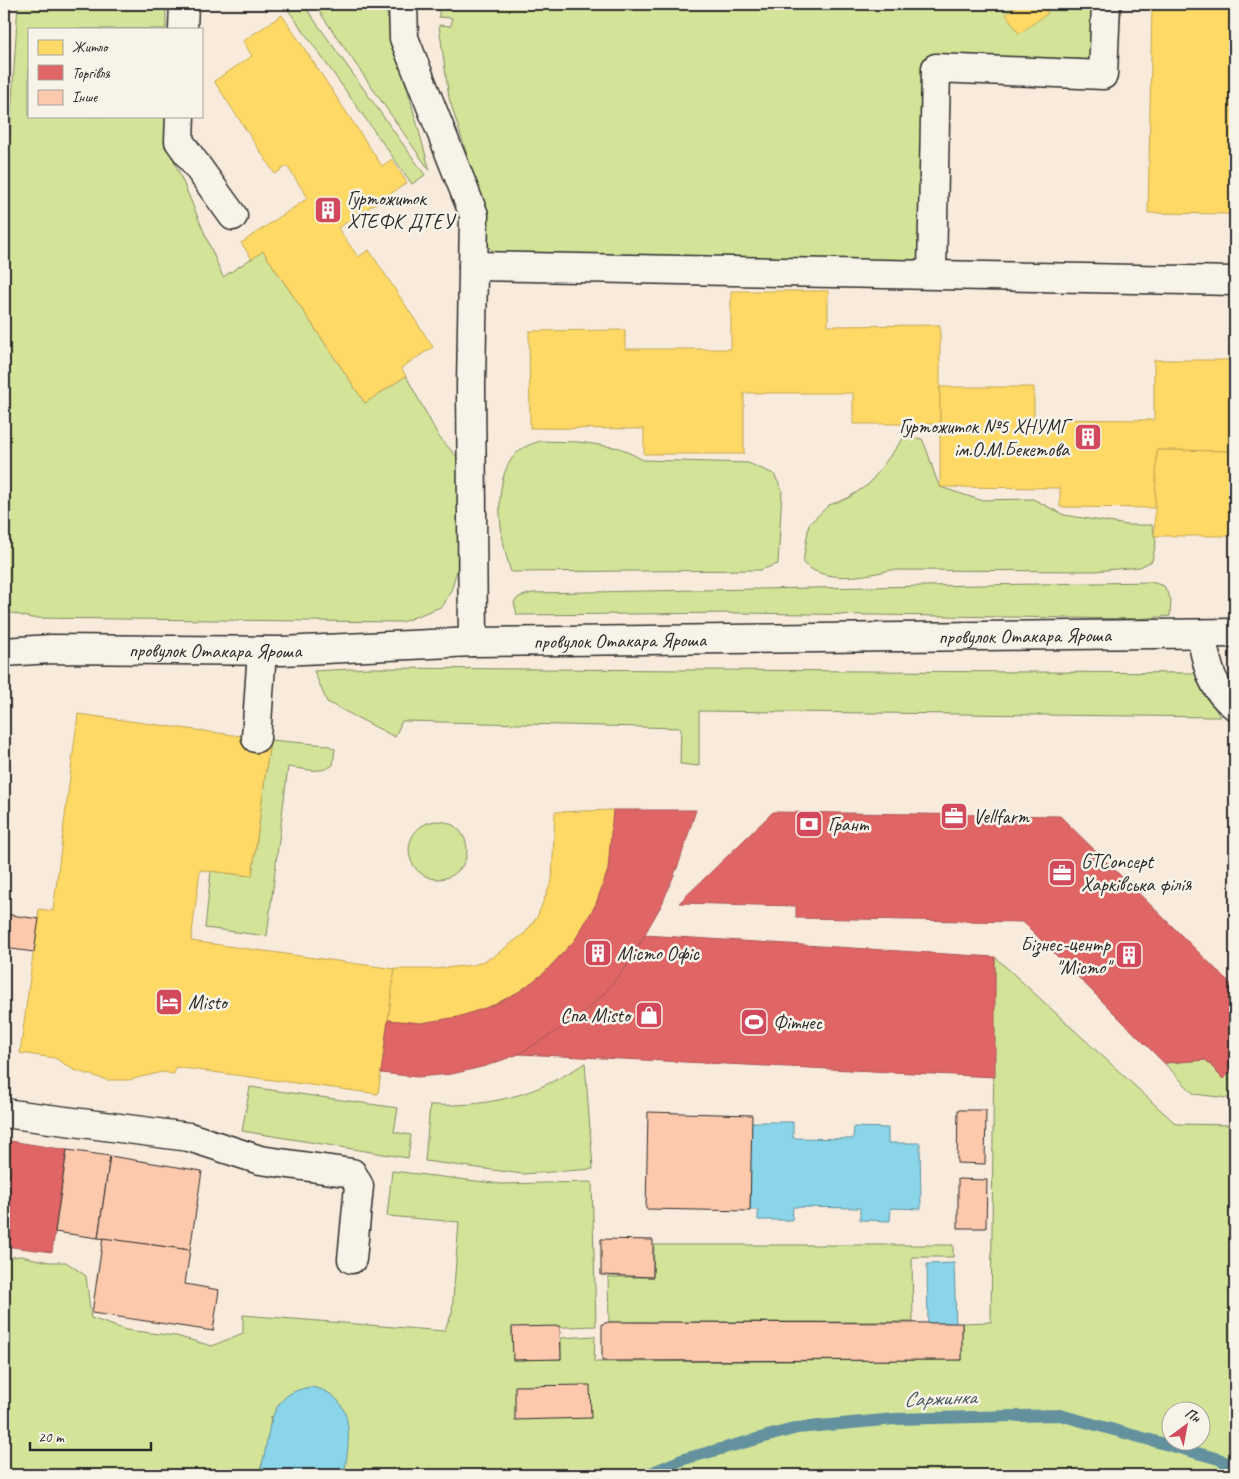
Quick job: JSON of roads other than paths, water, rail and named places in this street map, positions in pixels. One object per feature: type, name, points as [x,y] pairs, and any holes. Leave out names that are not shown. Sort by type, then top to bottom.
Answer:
[{"type":"street","points":[[183,28],[184,4]]},
{"type":"street","points":[[403,4],[404,38],[474,215],[471,386],[474,642]]},
{"type":"street","points":[[932,273],[936,68],[1103,75],[1106,4]]},
{"type":"street","points":[[180,118],[179,142],[233,216]]},
{"type":"street","points":[[473,266],[932,273],[1235,281]]},
{"type":"street","name":"провулок Отакара Яроша","points":[[4,652],[51,650],[262,651],[474,642],[1201,635],[1235,632]]},
{"type":"street","points":[[1201,635],[1212,680],[1219,692],[1235,706]]},
{"type":"street","points":[[256,738],[262,651]]},
{"type":"street","points":[[4,1113],[189,1136],[260,1160],[352,1174],[359,1186],[352,1259]]},
{"type":"water","points":[[751,1122],[793,1122],[793,1138],[853,1139],[854,1127],[888,1128],[888,1143],[920,1143],[921,1209],[891,1208],[890,1221],[860,1220],[860,1208],[793,1207],[792,1220],[758,1220],[758,1210],[750,1210]]},
{"type":"water","points":[[954,1263],[956,1325],[928,1326],[927,1264]]},
{"type":"water","points":[[311,1387],[326,1392],[336,1399],[343,1409],[347,1420],[348,1433],[344,1475],[259,1475],[268,1433],[276,1408],[284,1398],[295,1391]]},
{"type":"waterway","name":"Саржинка","points":[[646,1475],[684,1459],[797,1428],[895,1419],[1060,1415],[1219,1459],[1235,1468]]},
{"type":"place","name":"Гуртожиток ХТЕФК ДТЕУ","points":[[328,210]]},
{"type":"place","name":"Гуртожиток №5 ХНУМГ ім.О.М.Бекетова","points":[[1088,437]]},
{"type":"place","name":"Vellfarm","points":[[954,816]]},
{"type":"place","name":"Грант","points":[[809,824]]},
{"type":"place","name":"GTConcept Харківська філія","points":[[1062,873]]},
{"type":"place","name":"Місто Офіс","points":[[598,953]]},
{"type":"place","name":"Бізнес-центр \"Місто\"","points":[[1129,955]]},
{"type":"place","name":"Misto","points":[[169,1002]]},
{"type":"place","name":"Спа Misto","points":[[649,1015]]},
{"type":"place","name":"Фітнес","points":[[754,1022]]}]
